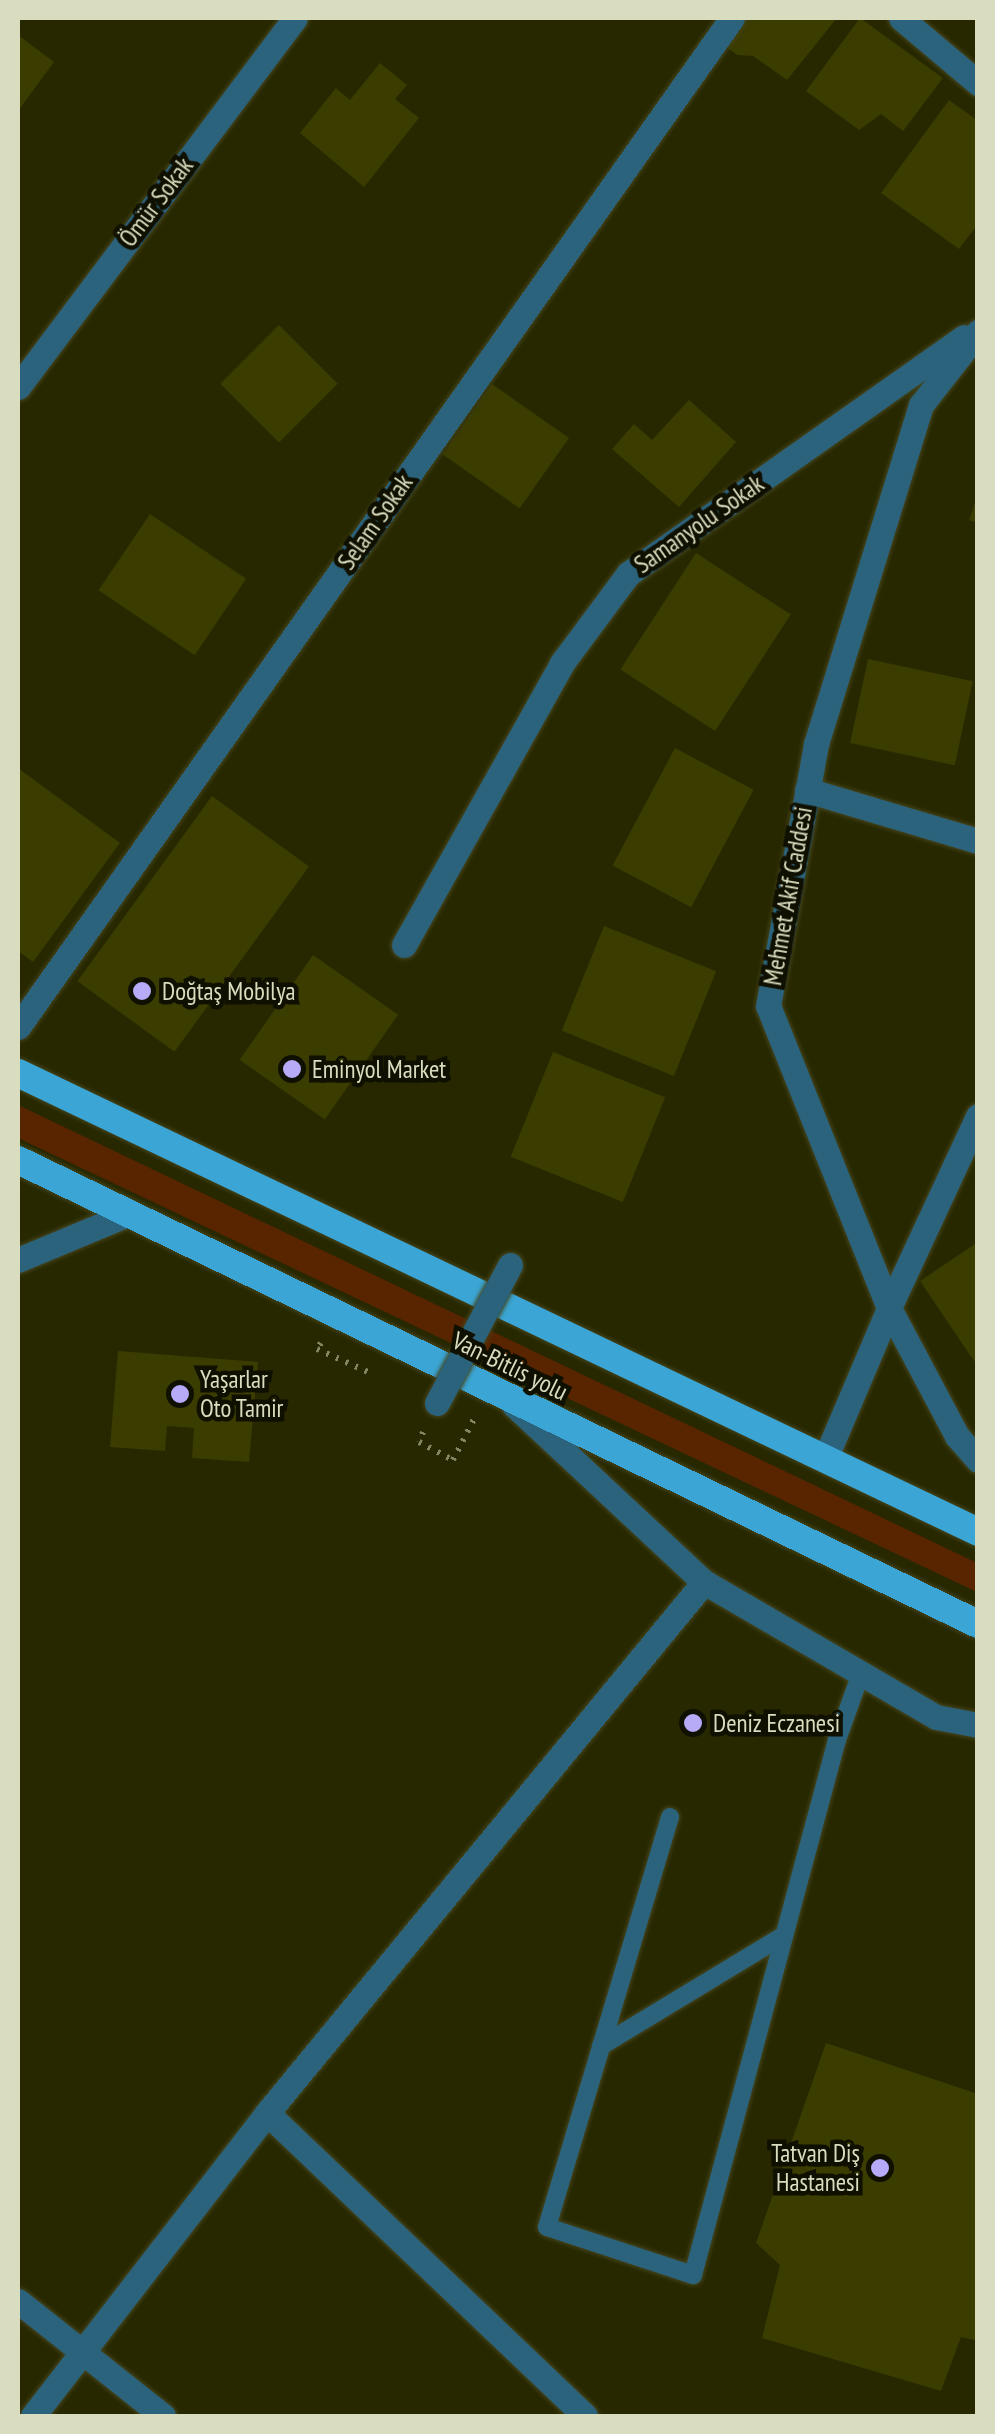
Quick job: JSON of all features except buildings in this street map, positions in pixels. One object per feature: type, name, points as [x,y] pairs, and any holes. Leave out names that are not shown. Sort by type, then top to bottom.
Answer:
[{"type":"highway","name":"Van-Bitlis yolu","points":[[18,1073],[978,1532]]},
{"type":"highway","name":"Van-Bitlis yolu","points":[[18,1160],[978,1624]]},
{"type":"street","name":"Ömür Sokak","points":[[18,387],[294,18]]},
{"type":"street","name":"Selam Sokak","points":[[18,1027],[732,18]]},
{"type":"street","points":[[901,18],[978,83]]},
{"type":"street","name":"Mehmet Akif Caddesi","points":[[978,330],[920,405],[816,744],[768,1006],[889,1308],[957,1436],[978,1460]]},
{"type":"street","name":"Samanyolu Sokak","points":[[404,945],[562,664],[628,574],[978,330]]},
{"type":"street","points":[[807,790],[978,841]]},
{"type":"street","points":[[825,1460],[889,1308],[978,1116]]},
{"type":"street","points":[[18,1260],[128,1214]]},
{"type":"street","points":[[437,1403],[510,1265]]},
{"type":"street","points":[[499,1394],[704,1582],[936,1717],[978,1725]]},
{"type":"street","points":[[33,2416],[267,2114],[704,1582]]},
{"type":"street","points":[[267,2114],[586,2416]]},
{"type":"street","points":[[18,2301],[164,2416]]},
{"type":"lane","points":[[670,1817],[546,2227],[692,2275],[837,1740],[861,1673]]},
{"type":"lane","points":[[601,2046],[784,1934]]},
{"type":"path","points":[[453,1460],[499,1394]]},
{"type":"shaded area","points":[[18,1105],[977,1563],[977,1592],[18,1138]]},
{"type":"place","name":"Doğtaş Mobilya","points":[[142,991]]},
{"type":"place","name":"Eminyol Market","points":[[292,1069]]},
{"type":"place","name":"Yaşarlar Oto Tamir","points":[[180,1394]]},
{"type":"place","name":"Deniz Eczanesi","points":[[693,1723]]},
{"type":"place","name":"Tatvan Diş Hastanesi","points":[[880,2168]]}]
